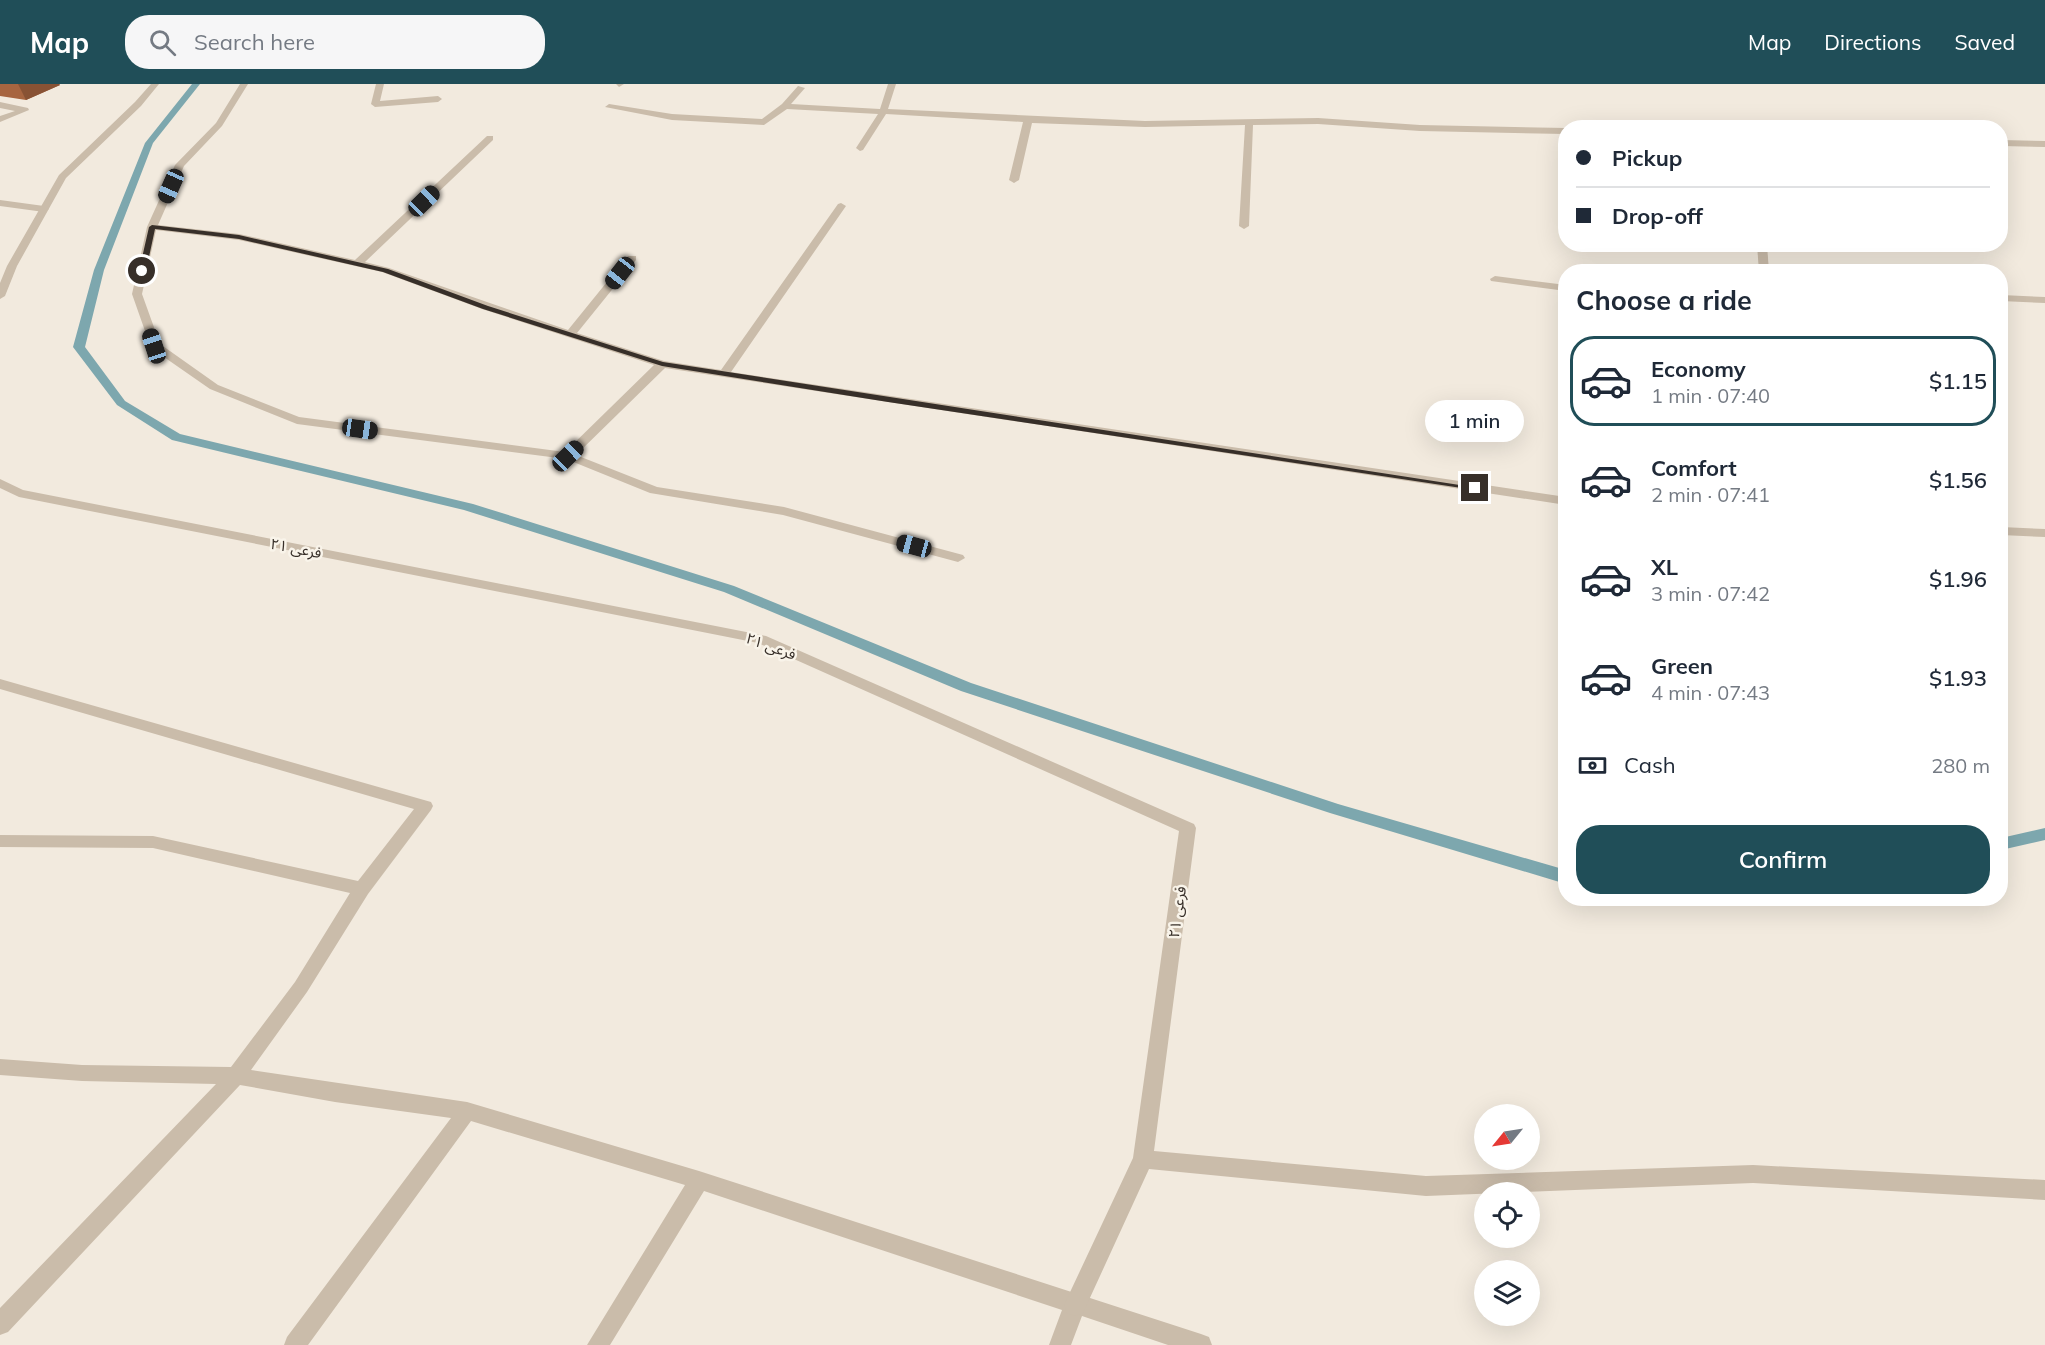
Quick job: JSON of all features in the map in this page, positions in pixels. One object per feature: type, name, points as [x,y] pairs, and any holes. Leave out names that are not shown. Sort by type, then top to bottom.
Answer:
[{"type":"street","points":[[0,296],[12,266],[62,177],[138,104],[155,84]]},
{"type":"street","points":[[244,84],[219,124],[180,165],[152,227],[137,294],[154,346],[214,387],[297,420],[568,456],[654,490],[784,511],[958,558]]},
{"type":"street","points":[[380,84],[375,104],[438,99]]},
{"type":"street","points":[[860,148],[883,113],[892,84]]},
{"type":"street","points":[[609,108],[672,117],[764,122],[785,106],[801,88]]},
{"type":"street","points":[[0,105],[25,110],[0,119]]},
{"type":"street","points":[[785,106],[883,113],[1144,124],[1318,121],[1420,128],[1558,131]]},
{"type":"street","points":[[1014,180],[1028,120]]},
{"type":"street","points":[[1244,226],[1249,122]]},
{"type":"street","points":[[357,264],[490,138]]},
{"type":"street","points":[[2008,143],[2045,144]]},
{"type":"street","points":[[0,203],[44,209]]},
{"type":"street","points":[[724,374],[841,206]]},
{"type":"street","points":[[152,227],[239,237],[385,270],[486,307],[662,364],[1558,500]]},
{"type":"street","points":[[571,334],[632,258]]},
{"type":"street","points":[[1495,279],[1558,287]]},
{"type":"street","points":[[2008,298],[2045,300]]},
{"type":"street","points":[[568,456],[662,364]]},
{"type":"street","name":"فرعی ۲۱","points":[[0,483],[19,493],[761,639],[1188,828],[1143,1160]]},
{"type":"street","points":[[2008,531],[2045,533]]},
{"type":"street","points":[[0,684],[424,806],[362,889],[301,987],[236,1076],[0,1324]]},
{"type":"street","points":[[0,841],[153,842],[362,889]]},
{"type":"street","points":[[0,1067],[82,1073],[236,1076],[335,1093],[466,1111],[699,1180],[1201,1345]]},
{"type":"street","points":[[295,1345],[466,1111]]},
{"type":"street","points":[[1060,1345],[1075,1305],[1143,1160],[1426,1186],[1753,1174],[2045,1190]]},
{"type":"street","points":[[598,1345],[699,1180]]},
{"type":"waterway","points":[[196,84],[149,143],[99,270],[79,347],[121,403],[176,437],[468,507],[729,589],[966,687],[1336,809],[1558,875]]},
{"type":"waterway","points":[[2008,842],[2045,834]]},
{"type":"route","points":[[142,271],[152,227],[239,237],[385,270],[486,307],[662,364],[1475,488]]}]
